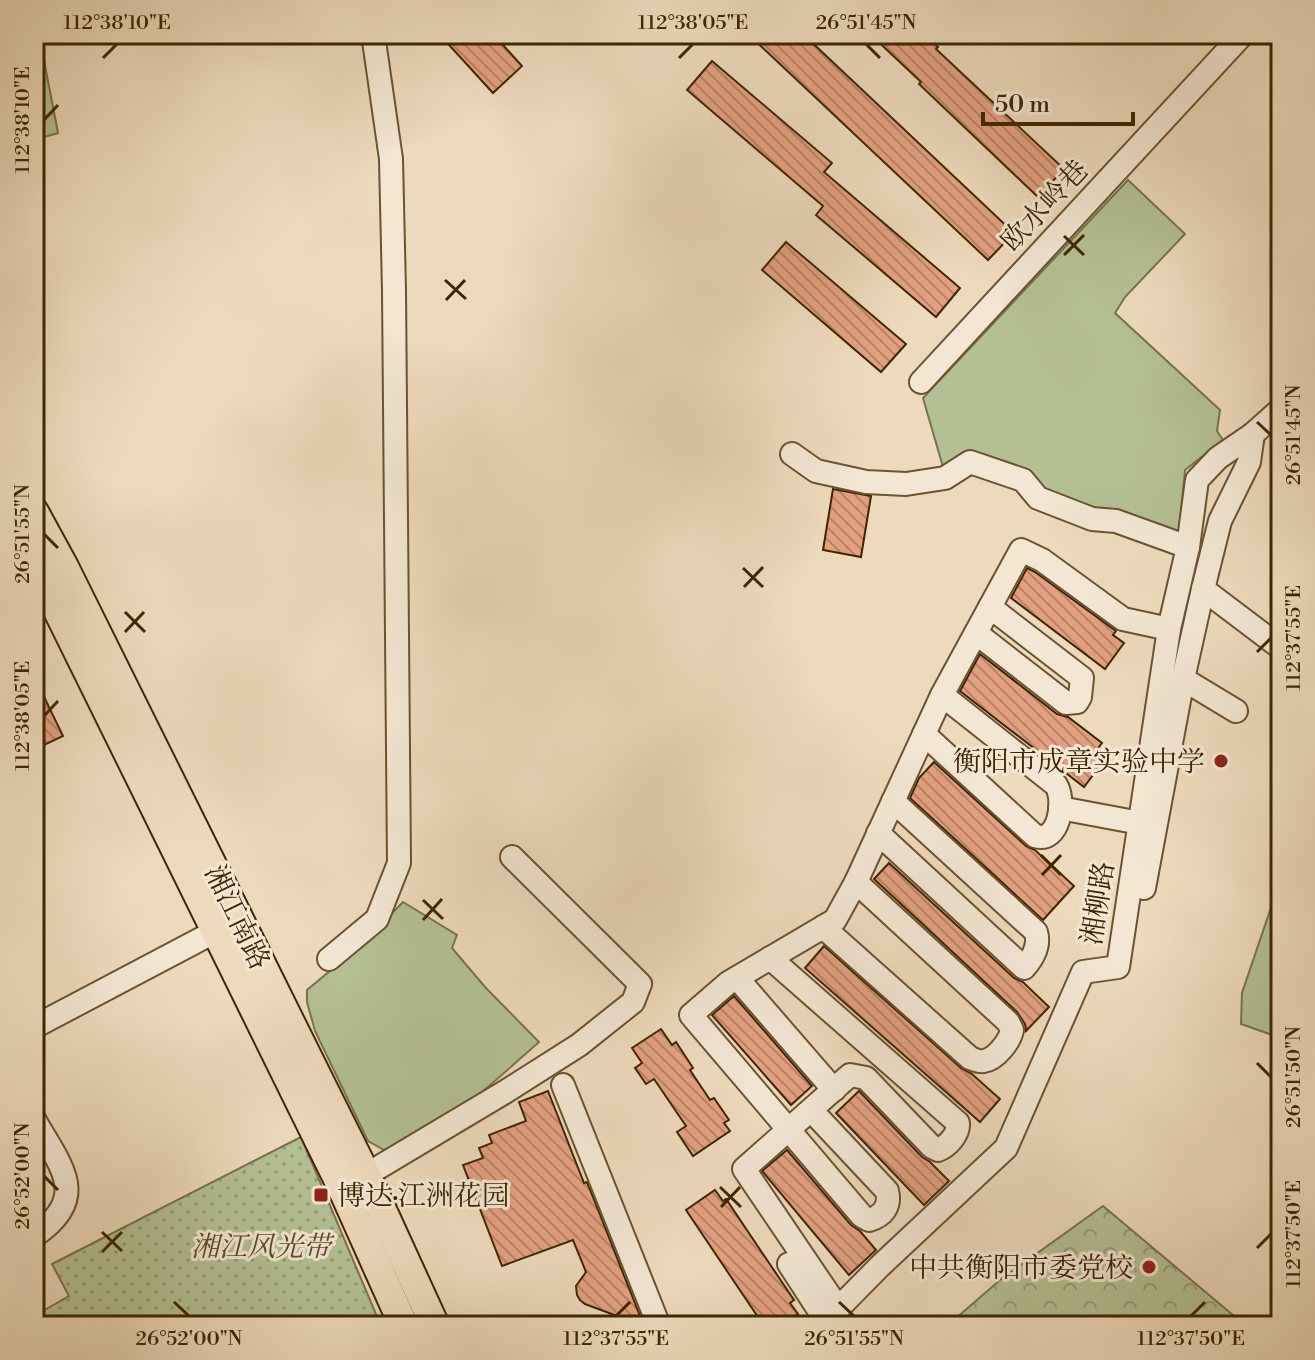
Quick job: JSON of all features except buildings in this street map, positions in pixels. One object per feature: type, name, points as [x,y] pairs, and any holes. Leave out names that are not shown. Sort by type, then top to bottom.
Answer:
[{"type":"main road","name":"湘江南路","points":[[34,512],[366,1175],[435,1326]]},
{"type":"main road","name":"湘江南路","points":[[34,562],[339,1181],[404,1326]]},
{"type":"street","points":[[329,959],[377,919],[399,863],[391,159],[373,34]]},
{"type":"street","name":"欧水岭巷","points":[[921,382],[1243,34]]},
{"type":"street","name":"湘柳路","points":[[828,1318],[1006,1148],[1083,972],[1118,967],[1169,629],[1188,547],[1197,480],[1218,458],[1253,434],[1281,409]]},
{"type":"street","points":[[1144,888],[1203,589],[1220,521],[1249,462],[1253,434]]},
{"type":"street","points":[[792,454],[816,471],[866,482],[906,484],[945,478],[970,462],[1023,480],[1038,498],[1079,514],[1092,519],[1116,521],[1188,547]]},
{"type":"street","points":[[811,1110],[887,1191],[887,1208],[877,1218],[869,1220],[862,1216],[691,1015],[728,983],[835,920],[856,882],[942,695],[1021,550],[1042,560],[1123,619],[1169,629]]},
{"type":"street","points":[[1203,589],[1281,648]]},
{"type":"street","points":[[976,633],[1066,703],[1077,702],[1082,678],[990,607]]},
{"type":"street","points":[[1183,679],[1236,711]]},
{"type":"street","points":[[924,734],[1035,836],[1046,838],[1054,829],[1060,808],[1060,790],[1056,785],[942,695]]},
{"type":"street","points":[[878,833],[1024,968],[1032,959],[1036,932],[893,801]]},
{"type":"street","points":[[1060,808],[1140,823]]},
{"type":"street","points":[[366,1175],[579,1045],[633,1002],[640,984],[512,857]]},
{"type":"street","points":[[823,927],[970,1058],[988,1061],[1011,1037],[1008,1022],[856,882]]},
{"type":"street","points":[[34,1027],[216,931]]},
{"type":"street","points":[[770,958],[958,1123],[959,1129],[938,1150],[866,1078],[850,1075],[744,1169],[828,1318]]},
{"type":"street","points":[[737,978],[834,1090]]},
{"type":"street","points":[[563,1085],[659,1326]]},
{"type":"street","points":[[34,1119],[67,1179],[67,1192],[63,1209],[50,1225],[34,1236]]},
{"type":"green space","points":[[34,34],[39,34],[58,133],[34,140]]},
{"type":"green space","points":[[1128,180],[1185,234],[1125,297],[1115,313],[1220,410],[1217,431],[1223,440],[1185,470],[1179,532],[1174,533],[1095,511],[1046,491],[1030,472],[969,450],[943,467],[923,398]]},
{"type":"green space","points":[[1281,878],[1281,1038],[1241,1024],[1242,993]]},
{"type":"green space","points":[[403,902],[457,935],[452,948],[539,1042],[447,1118],[406,1142],[384,1150],[368,1141],[315,1031],[307,990],[360,946]]},
{"type":"green space","name":"湘江风光带","points":[[301,1137],[381,1326],[34,1326],[34,1316],[69,1296],[52,1264]]},
{"type":"green space","name":"中共衡阳市委党校","points":[[1103,1206],[1246,1326],[947,1326],[1000,1280]]},
{"type":"place","name":"衡阳市成章实验中学","points":[[1221,761]]},
{"type":"place","name":"博达·江洲花园","points":[[321,1195]]},
{"type":"place","name":"中共衡阳市委党校","points":[[1149,1267]]}]
